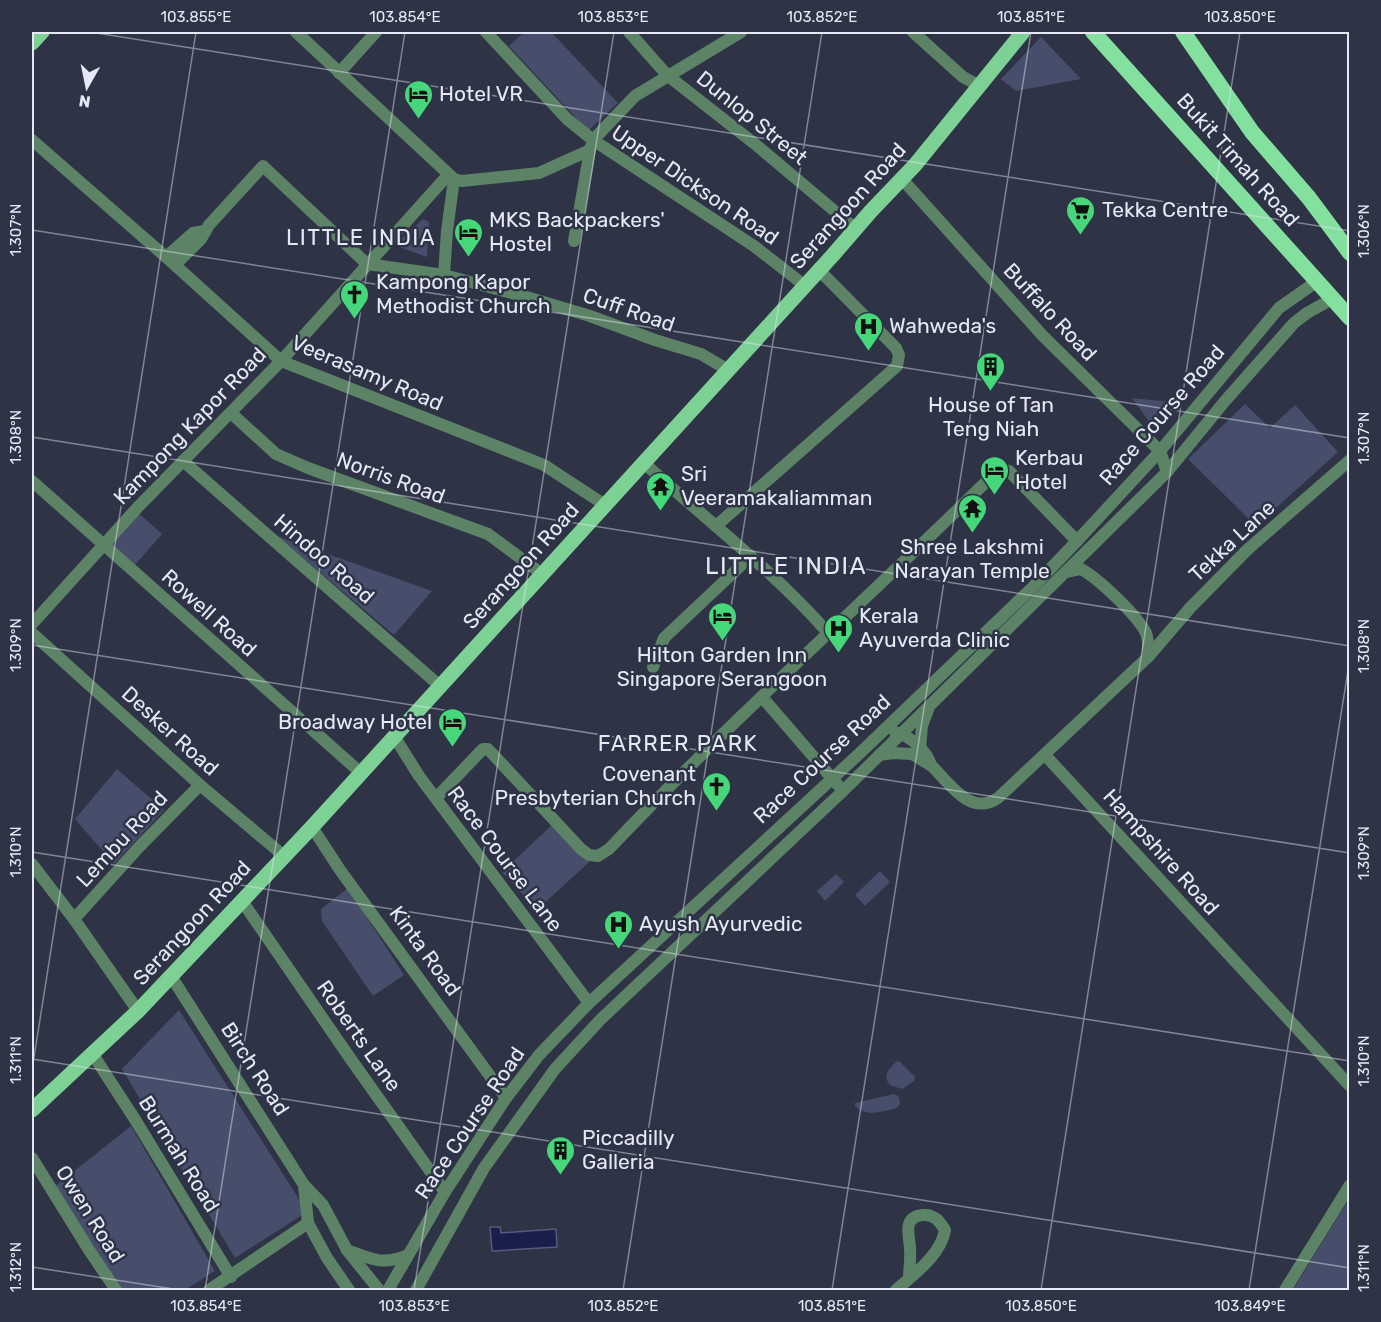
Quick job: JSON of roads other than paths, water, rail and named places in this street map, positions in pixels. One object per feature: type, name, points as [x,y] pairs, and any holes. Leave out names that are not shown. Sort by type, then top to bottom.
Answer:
[{"type":"highway","name":"Bukit Timah Road","points":[[1093,32],[1350,318]]},
{"type":"highway","name":"Bukit Timah Road","points":[[1183,32],[1252,132],[1309,198],[1350,254]]},
{"type":"main road","points":[[32,43],[42,32]]},
{"type":"main road","name":"Serangoon Road","points":[[32,1110],[138,1011],[312,827],[902,178],[975,84],[1023,32]]},
{"type":"street","points":[[296,32],[451,177],[462,181],[539,173],[591,145],[635,96],[741,32]]},
{"type":"street","points":[[339,73],[376,32]]},
{"type":"street","name":"Upper Dickson Road","points":[[486,32],[591,145],[754,246],[804,285]]},
{"type":"street","name":"Dunlop Street","points":[[629,32],[667,75],[755,144],[856,229]]},
{"type":"street","points":[[913,32],[975,84]]},
{"type":"street","points":[[923,32],[968,72],[975,84]]},
{"type":"street","name":"Veerasamy Road","points":[[32,140],[281,361],[544,465],[605,505]]},
{"type":"street","points":[[574,241],[591,145]]},
{"type":"street","points":[[171,261],[201,239],[204,231],[263,166],[367,264]]},
{"type":"street","points":[[444,275],[451,177]]},
{"type":"street","name":"Kampong Kapor Road","points":[[32,624],[183,461],[281,361],[367,264],[451,177]]},
{"type":"street","name":"Buffalo Road","points":[[902,178],[1043,336],[1160,451],[1167,472]]},
{"type":"street","name":"Cuff Road","points":[[367,264],[444,275],[590,316],[701,354],[728,370]]},
{"type":"street","points":[[716,526],[897,366],[896,348],[819,270]]},
{"type":"street","name":"Race Course Road","points":[[388,1290],[445,1192],[506,1098],[539,1055],[589,1003],[874,739],[1077,541],[1160,451],[1280,308],[1316,282]]},
{"type":"street","name":"Race Course Road","points":[[416,1290],[484,1168],[555,1069],[601,1019],[843,791],[1167,472],[1246,376],[1294,323],[1332,299]]},
{"type":"street","points":[[1232,364],[1246,376]]},
{"type":"street","name":"Norris Road","points":[[231,413],[276,454],[308,468],[488,534],[542,574]]},
{"type":"street","name":"Tekka Lane","points":[[1045,755],[1148,657],[1190,608],[1247,550],[1350,460]]},
{"type":"street","name":"Hindoo Road","points":[[183,461],[440,686]]},
{"type":"street","points":[[644,463],[775,577],[829,634]]},
{"type":"street","points":[[436,798],[483,749],[491,751],[581,849],[589,855],[598,856],[609,849],[762,697],[997,471],[1006,470],[1024,484],[1077,541],[1086,546],[1094,545]]},
{"type":"street","name":"Rowell Road","points":[[32,481],[361,773]]},
{"type":"street","points":[[653,667],[664,638],[751,556]]},
{"type":"street","points":[[1067,572],[1081,569],[1094,576],[1111,593],[1145,632],[1149,642],[1148,657]]},
{"type":"street","name":"Desker Road","points":[[32,633],[200,785],[284,856]]},
{"type":"street","points":[[762,697],[843,791]]},
{"type":"street","points":[[920,748],[922,726],[929,706]]},
{"type":"street","points":[[874,739],[888,733],[902,733],[920,748],[929,758],[931,765]]},
{"type":"street","name":"Race Course Lane","points":[[394,736],[419,776],[589,1003]]},
{"type":"street","points":[[878,756],[893,753],[912,754],[931,765],[964,798],[974,804],[983,805],[990,804],[998,798],[1045,755]]},
{"type":"street","name":"Hampshire Road","points":[[1045,755],[1350,1086]]},
{"type":"street","name":"Lembu Road","points":[[74,919],[140,846],[200,785]]},
{"type":"street","name":"Kinta Road","points":[[312,827],[340,870],[506,1098]]},
{"type":"street","points":[[32,864],[74,919],[138,1011]]},
{"type":"street","name":"Roberts Lane","points":[[242,901],[445,1192]]},
{"type":"street","name":"Birch Road","points":[[171,976],[304,1185],[324,1205],[348,1250],[379,1290]]},
{"type":"street","name":"Burmah Road","points":[[92,1053],[231,1277]]},
{"type":"street","name":"Owen Road","points":[[32,1158],[88,1250],[116,1290]]},
{"type":"street","name":"Birch Road","points":[[304,1185],[308,1222],[327,1258],[349,1290]]},
{"type":"street","points":[[1285,1290],[1350,1185]]},
{"type":"street","points":[[896,1290],[909,1278],[940,1248],[945,1230],[933,1216],[922,1215],[912,1220],[908,1229],[907,1238],[911,1247],[909,1278]]},
{"type":"street","points":[[209,1290],[308,1222]]},
{"type":"street","points":[[348,1250],[381,1262],[396,1260],[408,1255]]},
{"type":"street","points":[[424,1290],[431,1263]]},
{"type":"water","points":[[490,1227],[500,1227],[501,1233],[556,1229],[557,1247],[492,1251]]},
{"type":"place","name":"Hotel VR","points":[[418,120]]},
{"type":"place","name":"Tekka Centre","points":[[1081,236]]},
{"type":"place","name":"MKS Backpackers' Hostel","points":[[468,258]]},
{"type":"place","name":"Kampong Kapor Methodist Church","points":[[355,320]]},
{"type":"place","name":"Wahweda's","points":[[868,352]]},
{"type":"place","name":"House of Tan Teng Niah","points":[[991,392]]},
{"type":"place","name":"Kerbau Hotel","points":[[994,496]]},
{"type":"place","name":"Sri Veeramakaliamman","points":[[660,512]]},
{"type":"place","name":"Shree Lakshmi Narayan Temple","points":[[972,534]]},
{"type":"place","name":"Hilton Garden Inn Singapore Serangoon","points":[[722,642]]},
{"type":"place","name":"Kerala Ayuverda Clinic","points":[[838,654]]},
{"type":"place","name":"Broadway Hotel","points":[[453,748]]},
{"type":"place","name":"Covenant Presbyterian Church","points":[[717,812]]},
{"type":"place","name":"Ayush Ayurvedic","points":[[618,950]]},
{"type":"place","name":"Piccadilly Galleria","points":[[561,1176]]},
{"type":"district","name":"LITTLE INDIA","points":[[361,237]]},
{"type":"district","name":"LITTLE INDIA","points":[[786,566]]},
{"type":"district","name":"FARRER PARK","points":[[678,743]]}]
